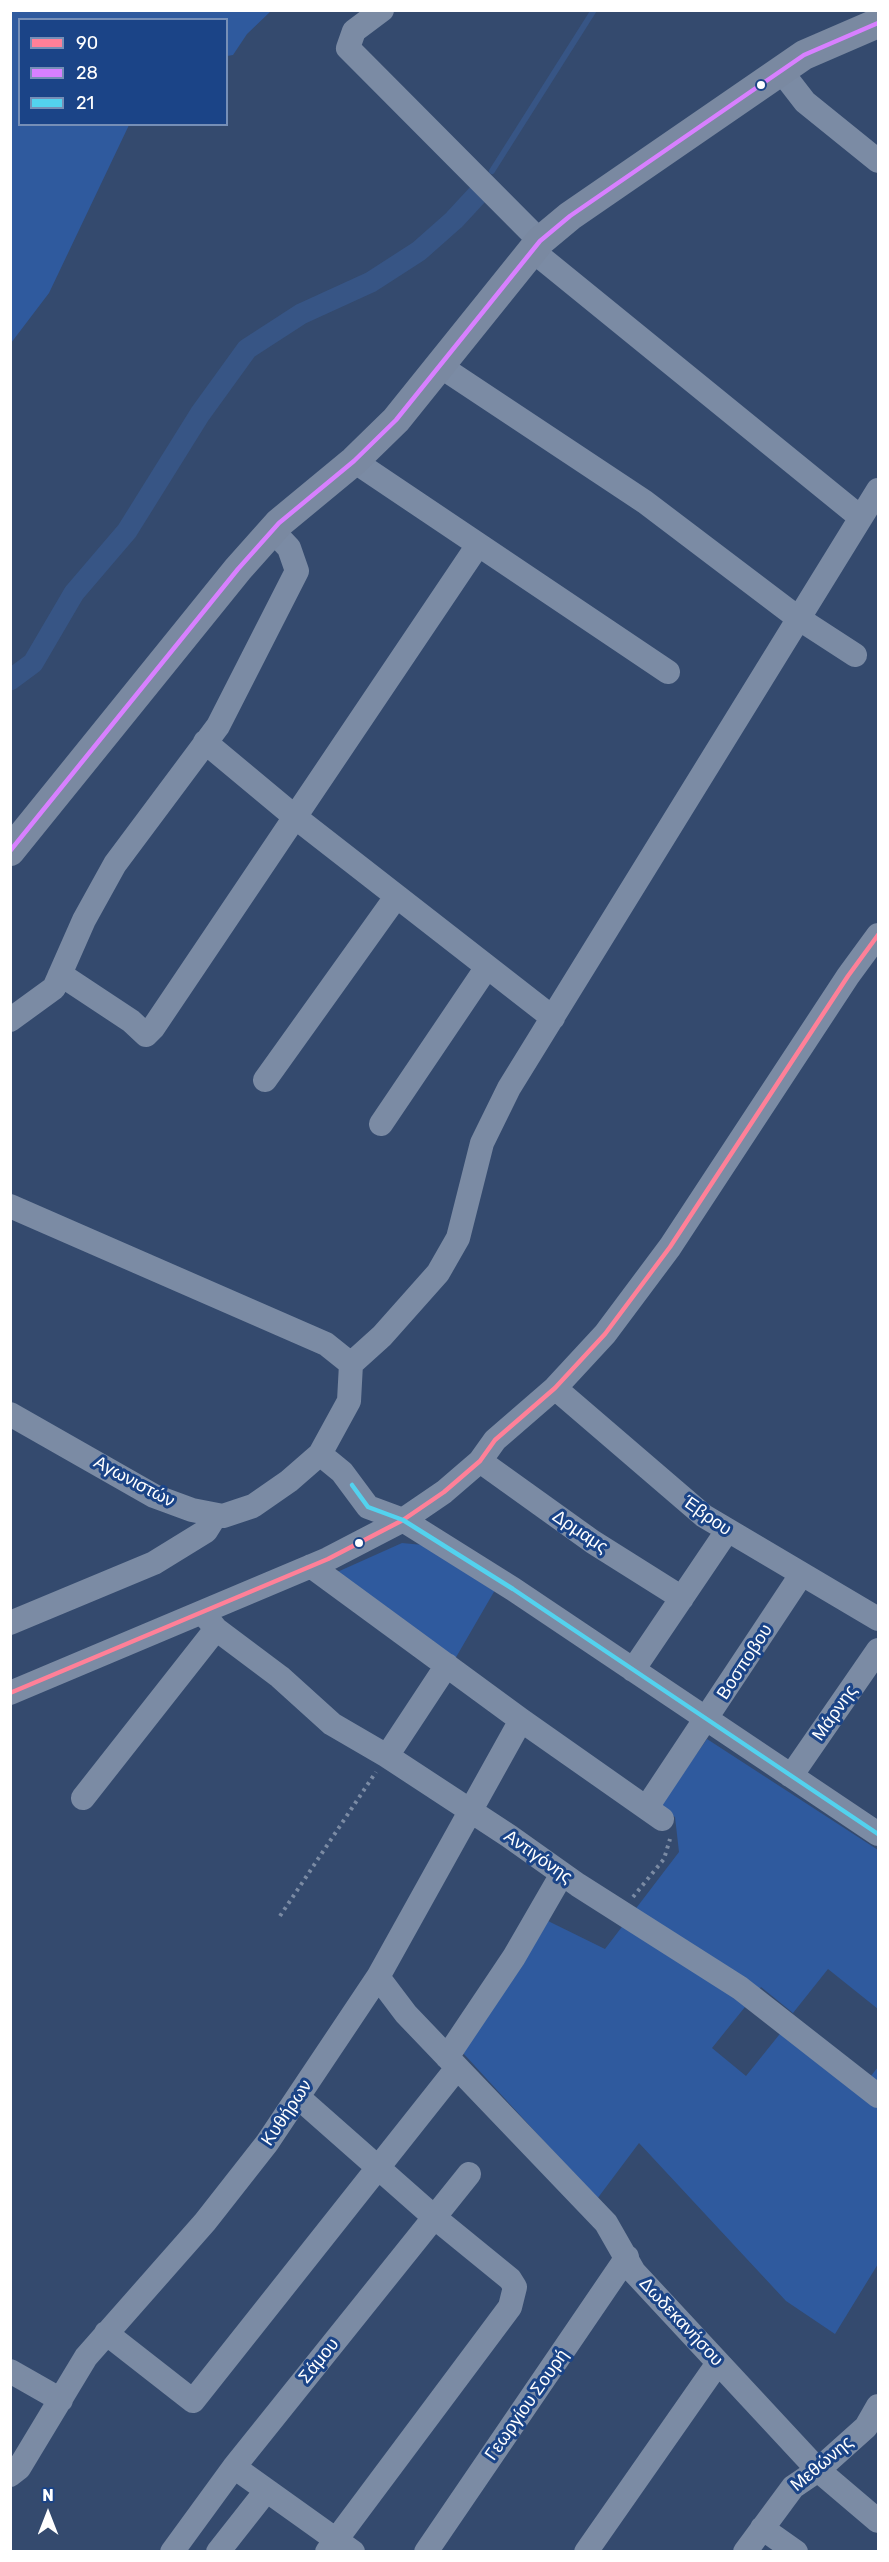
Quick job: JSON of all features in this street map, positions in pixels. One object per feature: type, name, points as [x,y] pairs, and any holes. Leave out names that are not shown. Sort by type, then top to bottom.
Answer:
[{"type":"main road","points":[[10,851],[238,569],[273,531],[319,488],[354,461],[396,420],[536,246],[570,216],[804,56],[834,40],[879,23]]},
{"type":"street","points":[[382,10],[354,31],[348,48],[536,246],[860,517]]},
{"type":"street","points":[[781,71],[805,102],[879,161]]},
{"type":"street","points":[[440,366],[645,502],[798,618],[855,655]]},
{"type":"street","points":[[354,461],[668,672]]},
{"type":"street","points":[[876,1827],[791,1776],[403,1520],[368,1507],[342,1472],[320,1454],[349,1401],[351,1364],[382,1336],[443,1264],[458,1238],[482,1143],[509,1088],[860,517],[879,490]]},
{"type":"street","points":[[10,1020],[54,988],[84,920],[115,864],[218,726],[297,571],[289,548],[273,531]]},
{"type":"street","points":[[60,974],[131,1021],[146,1035],[153,1028],[478,544]]},
{"type":"street","points":[[205,742],[295,817],[553,1018]]},
{"type":"street","points":[[265,1080],[396,897]]},
{"type":"street","points":[[10,1693],[210,1621],[311,1566],[403,1520],[444,1492],[480,1461],[495,1440],[555,1388],[605,1334],[670,1247],[848,976],[879,935]]},
{"type":"street","points":[[381,1124],[487,967]]},
{"type":"street","points":[[10,1206],[326,1344],[351,1364]]},
{"type":"street","name":"Έβρου","points":[[555,1388],[672,1490],[727,1531],[879,1619]]},
{"type":"street","name":"Αγωνιστών","points":[[10,1414],[153,1496],[192,1510],[223,1516],[253,1506],[289,1481],[320,1454]]},
{"type":"street","name":"Δρμαμς","points":[[480,1461],[593,1542],[682,1598]]},
{"type":"street","points":[[10,1623],[154,1563],[206,1531],[216,1515]]},
{"type":"street","points":[[633,1670],[727,1531]]},
{"type":"street","points":[[311,1566],[521,1720],[655,1813]]},
{"type":"street","name":"Βοσποβου","points":[[655,1813],[706,1720],[801,1575]]},
{"type":"street","points":[[83,1798],[210,1621]]},
{"type":"street","name":"Αντιγόνης","points":[[210,1621],[280,1677],[332,1724],[387,1756],[562,1874],[740,1988],[879,2096]]},
{"type":"street","name":"Μάρνης","points":[[791,1776],[879,1650]]},
{"type":"street","points":[[387,1756],[447,1665]]},
{"type":"street","name":"Κυθήρων","points":[[10,2475],[19,2468],[86,2357],[205,2222],[267,2143],[378,1977],[521,1720]]},
{"type":"street","points":[[106,2333],[193,2401],[379,2169],[452,2062],[562,1874]]},
{"type":"street","name":"Δωδεκανήσου","points":[[378,1977],[405,2014],[606,2223],[634,2272],[818,2470],[879,2521]]},
{"type":"street","points":[[234,2467],[339,2547],[513,2300],[515,2287],[510,2279],[434,2217],[298,2097]]},
{"type":"street","name":"Σάμου","points":[[176,2550],[234,2467],[469,2174]]},
{"type":"street","name":"Γεωργίου Σουρή","points":[[426,2552],[627,2258]]},
{"type":"street","points":[[586,2552],[718,2363]]},
{"type":"street","points":[[10,2371],[61,2400]]},
{"type":"street","name":"Μεθώνης","points":[[745,2552],[793,2487],[818,2470],[866,2427],[879,2406]]},
{"type":"street","points":[[218,2552],[266,2491]]},
{"type":"street","points":[[762,2528],[796,2552]]},
{"type":"path","points":[[280,1916],[387,1756]]},
{"type":"path","points":[[622,1912],[664,1859],[671,1838],[655,1813]]},
{"type":"shaded area","points":[[11,10],[271,11],[247,34],[233,55],[228,56],[228,18],[18,18],[18,126],[129,126],[49,293],[11,343]]},
{"type":"shaded area","points":[[402,1543],[423,1545],[495,1590],[455,1659],[335,1573]]},
{"type":"shaded area","points":[[707,1739],[878,1850],[878,2009],[828,1969],[793,2013],[761,1987],[712,2048],[746,2076],[783,2030],[860,2090],[878,2067],[878,2264],[835,2334],[786,2301],[639,2143],[597,2199],[463,2053],[546,1920],[605,1949],[679,1852],[675,1817],[659,1807]]},
{"type":"waterway","points":[[492,171],[594,10]]},
{"type":"waterway","points":[[10,680],[33,663],[74,593],[127,531],[200,414],[247,349],[301,314],[371,282],[419,251],[454,220],[479,193]]},
{"type":"transit line","name":"28","points":[[10,851],[238,569],[279,523],[354,461],[396,420],[540,241],[570,216],[804,55],[878,23]]},
{"type":"transit line","name":"90","points":[[10,1693],[328,1559],[403,1520],[444,1492],[480,1461],[495,1440],[555,1388],[605,1334],[670,1247],[848,976],[878,935]]},
{"type":"transit line","name":"21","points":[[352,1485],[368,1507],[403,1520],[513,1589],[878,1834]]}]
